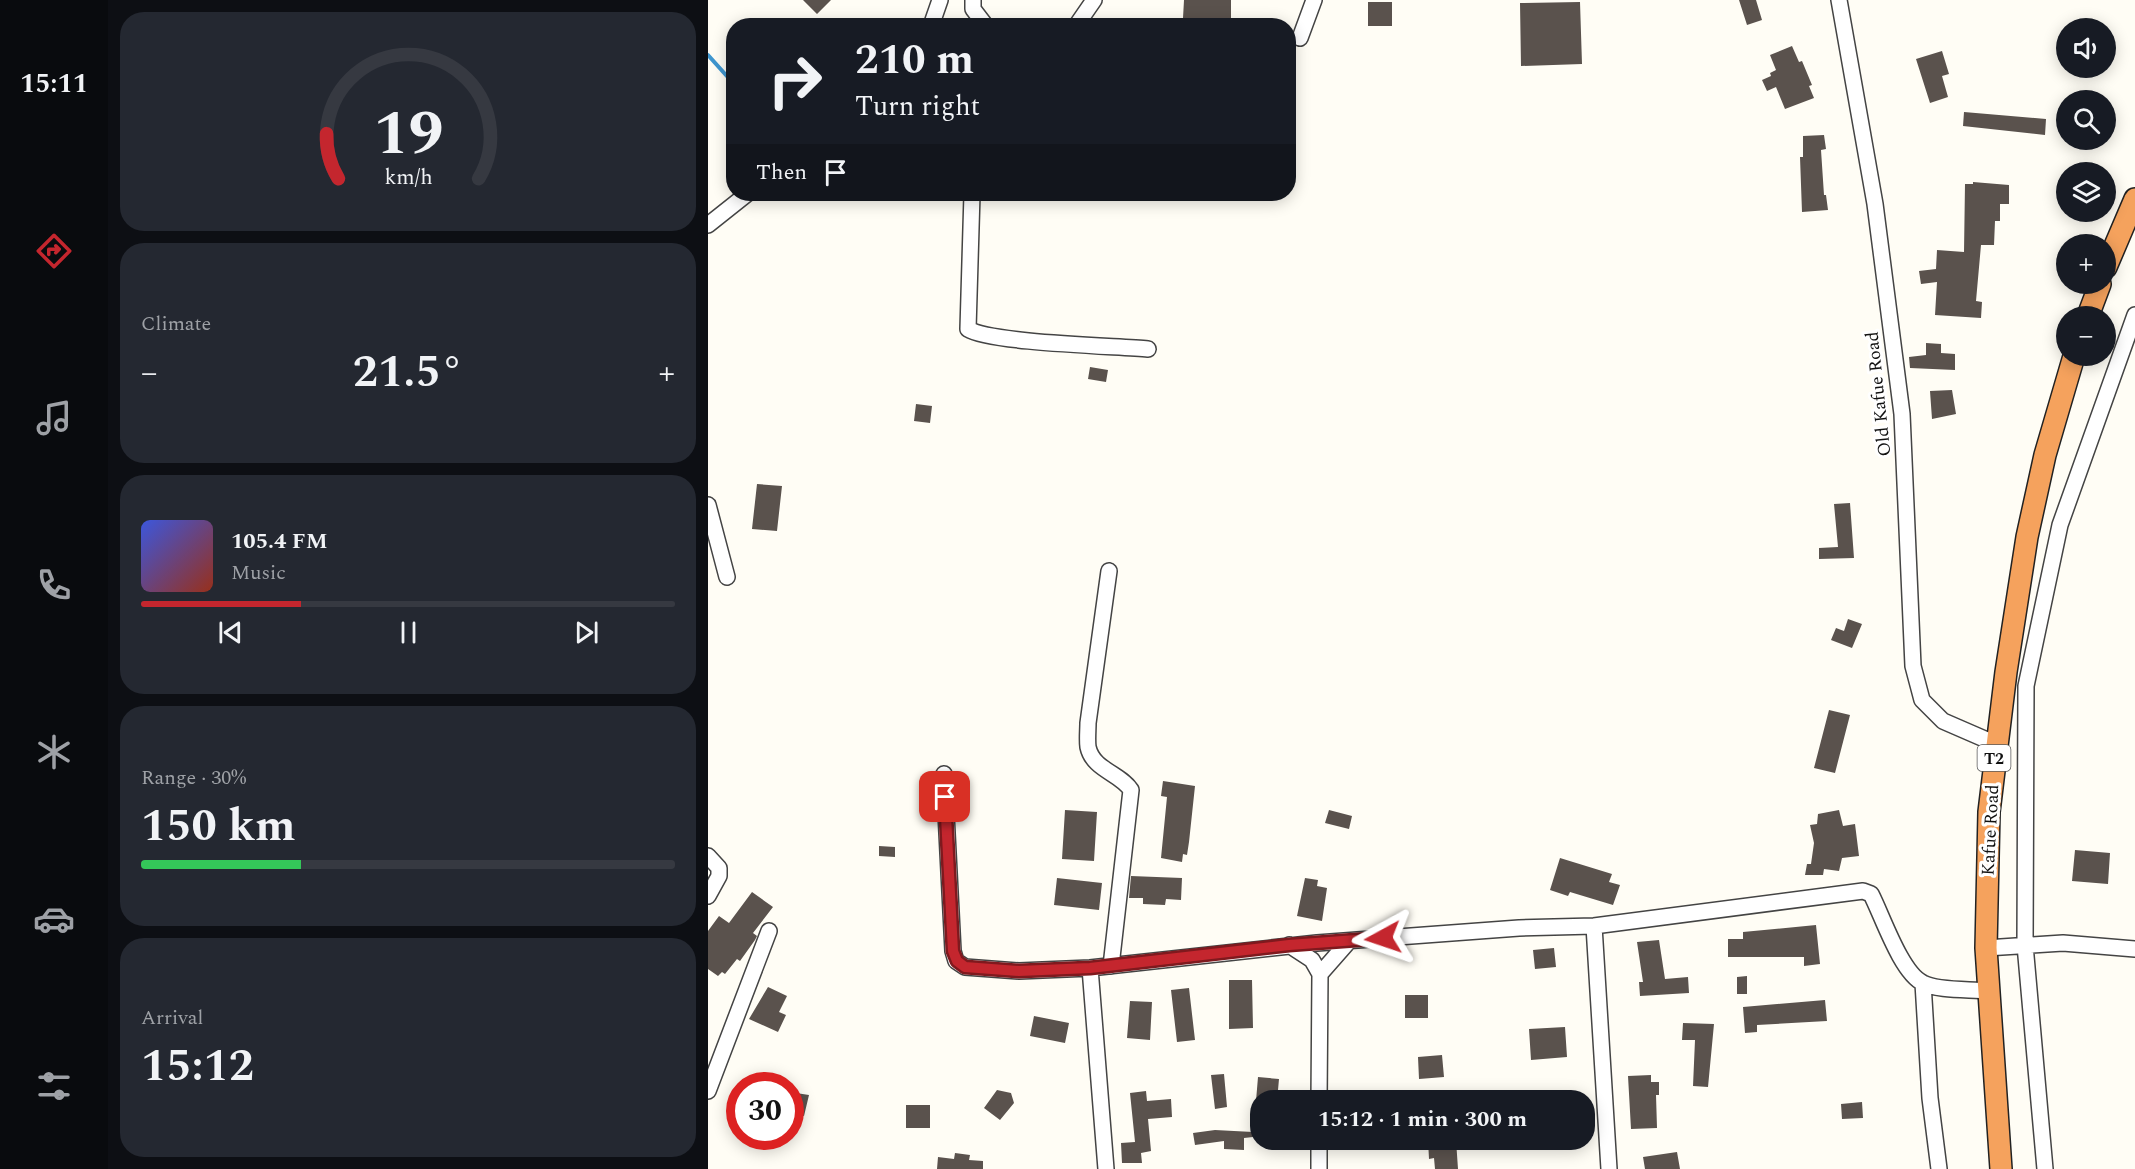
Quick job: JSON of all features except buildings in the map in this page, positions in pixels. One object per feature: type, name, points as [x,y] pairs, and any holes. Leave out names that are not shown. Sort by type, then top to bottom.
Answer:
[{"type":"highway","points":[[2116,244],[2135,199]]},
{"type":"highway","name":"Kafue Road","points":[[2001,1169],[1986,948],[1989,812],[1996,744],[2027,537],[2044,455],[2071,366]]},
{"type":"street","points":[[934,18],[940,0]]},
{"type":"street","points":[[973,0],[973,9],[980,18]]},
{"type":"street","points":[[1082,18],[1094,0]]},
{"type":"street","points":[[1300,38],[1314,0]]},
{"type":"street","name":"Old Kafue Road","points":[[1839,0],[1875,204],[1902,414],[1913,666],[1922,700],[1943,721],[1996,744]]},
{"type":"street","points":[[708,225],[738,201]]},
{"type":"street","points":[[972,201],[968,329],[975,333],[1014,338],[1148,349]]},
{"type":"street","points":[[2045,1169],[2025,945],[2026,686],[2060,525],[2135,315]]},
{"type":"street","points":[[708,505],[727,577]]},
{"type":"street","points":[[1109,571],[1089,723],[1088,748],[1100,767],[1126,782],[1131,790],[1111,966]]},
{"type":"street","points":[[944,774],[953,951],[957,961],[965,967],[1019,971],[1090,968],[1289,945],[1470,931],[1594,926],[1868,892],[1901,957],[1923,983],[1930,1098],[1939,1169]]},
{"type":"street","points":[[708,856],[719,868],[719,876],[708,896]]},
{"type":"street","points":[[1594,926],[1609,1169]]},
{"type":"street","points":[[708,1091],[769,931]]},
{"type":"street","points":[[1320,974],[1349,941]]},
{"type":"street","points":[[1986,948],[2063,944],[2135,949]]},
{"type":"street","points":[[1289,945],[1312,960],[1320,974],[1319,1090]]},
{"type":"street","points":[[1090,968],[1106,1169]]},
{"type":"street","points":[[1923,983],[1988,991]]},
{"type":"street","points":[[1319,1150],[1319,1169]]},
{"type":"waterway","points":[[708,55],[726,75]]},
{"type":"route","points":[[945,797],[953,951],[957,961],[965,967],[1019,971],[1090,968],[1289,945],[1383,938]]}]
